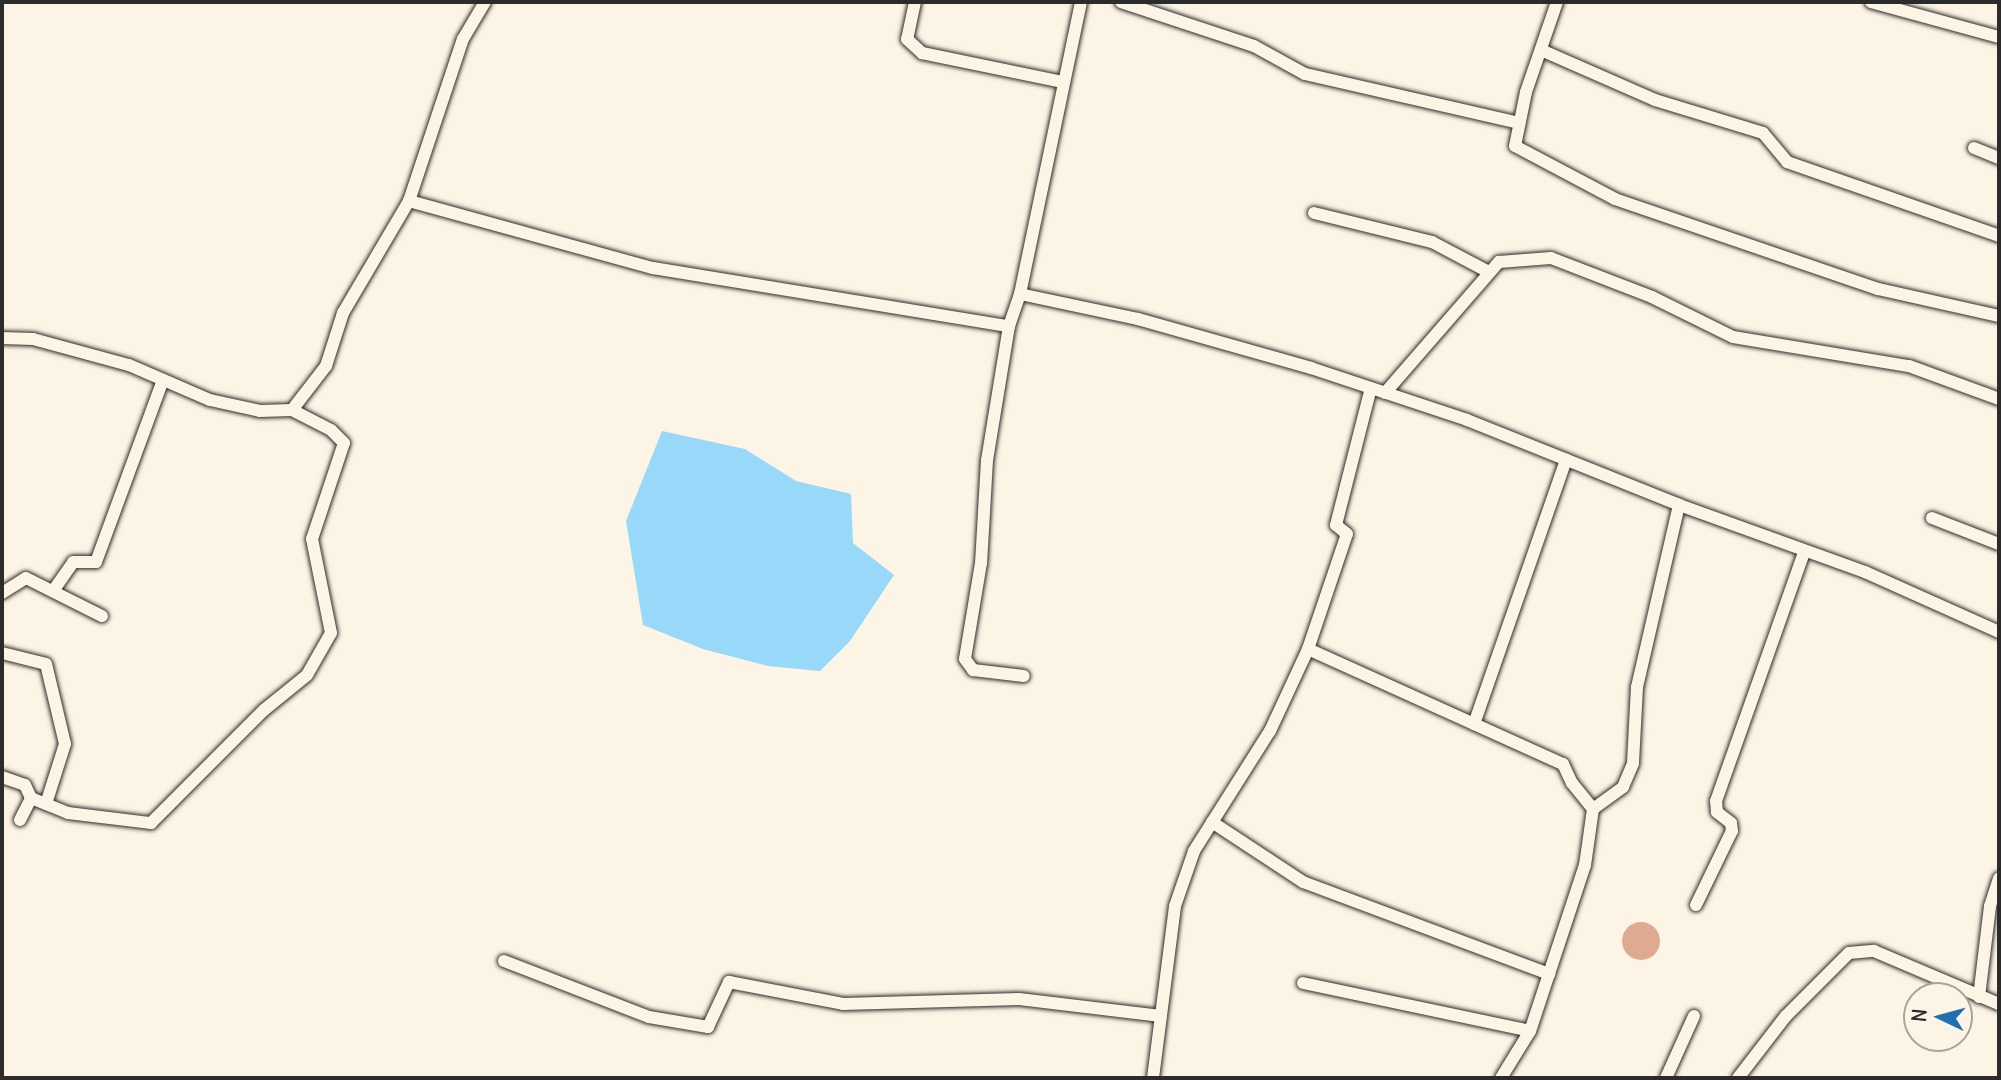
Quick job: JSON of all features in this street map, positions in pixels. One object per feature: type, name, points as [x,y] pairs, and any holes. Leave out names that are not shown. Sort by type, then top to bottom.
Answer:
[{"type":"street","points":[[292,410],[326,366],[343,313],[408,201],[463,39],[485,2]]},
{"type":"street","points":[[915,2],[907,40],[922,53],[1062,82]]},
{"type":"street","points":[[1024,676],[973,670],[965,659],[981,562],[985,479],[1009,326],[1020,294],[1062,82],[1081,2]]},
{"type":"street","points":[[1121,2],[1254,46],[1305,74],[1519,123]]},
{"type":"street","points":[[1557,2],[1519,123],[1515,146],[1615,199],[1878,289],[1975,307],[1999,316]]},
{"type":"street","points":[[1871,2],[1999,37]]},
{"type":"street","points":[[1542,50],[1655,100],[1763,133],[1787,162],[1999,236]]},
{"type":"street","points":[[1974,148],[1999,159]]},
{"type":"street","points":[[408,201],[653,268],[1009,326]]},
{"type":"street","points":[[1314,213],[1432,242],[1489,272]]},
{"type":"street","points":[[1385,393],[1499,262],[1551,258],[1652,297],[1733,337],[1909,366],[1999,399]]},
{"type":"street","points":[[1020,294],[1138,319],[1371,388],[1804,552],[1865,572],[1999,632]]},
{"type":"street","points":[[2,338],[33,339],[130,366],[210,400],[260,411],[292,410],[331,430],[344,443],[312,539],[331,633],[307,675],[244,728],[151,823],[68,813],[31,799],[25,785],[2,777]]},
{"type":"street","points":[[53,592],[73,562],[96,562],[163,380]]},
{"type":"street","points":[[1153,1078],[1175,906],[1194,851],[1270,731],[1308,649],[1347,534],[1336,525],[1371,388]]},
{"type":"street","points":[[1474,724],[1566,460]]},
{"type":"street","points":[[1501,1078],[1530,1031],[1585,865],[1593,809],[1623,787],[1633,763],[1637,687],[1679,505]]},
{"type":"street","points":[[1933,518],[1999,544]]},
{"type":"street","points":[[1696,905],[1732,831],[1731,822],[1717,812],[1716,801],[1804,552]]},
{"type":"street","points":[[2,593],[26,578],[102,616]]},
{"type":"street","points":[[1308,649],[1563,764],[1572,783],[1593,809]]},
{"type":"street","points":[[2,653],[46,664],[65,744],[46,804]]},
{"type":"street","points":[[20,820],[31,799]]},
{"type":"street","points":[[1212,822],[1303,881],[1549,974]]},
{"type":"street","points":[[1979,997],[1990,906],[1999,878]]},
{"type":"street","points":[[1738,1078],[1786,1016],[1849,953],[1874,951],[1999,1004]]},
{"type":"street","points":[[504,961],[649,1017],[708,1027],[729,982],[843,1004],[1019,999],[1161,1016]]},
{"type":"street","points":[[1303,983],[1530,1031]]},
{"type":"street","points":[[1666,1078],[1694,1016]]},
{"type":"water","points":[[662,431],[745,449],[796,481],[851,494],[853,543],[894,575],[850,641],[820,671],[768,666],[703,649],[643,625],[626,521]]},
{"type":"building","points":[[1641,922],[1654,928],[1660,941],[1654,954],[1641,960],[1628,954],[1622,941],[1628,928]]}]
